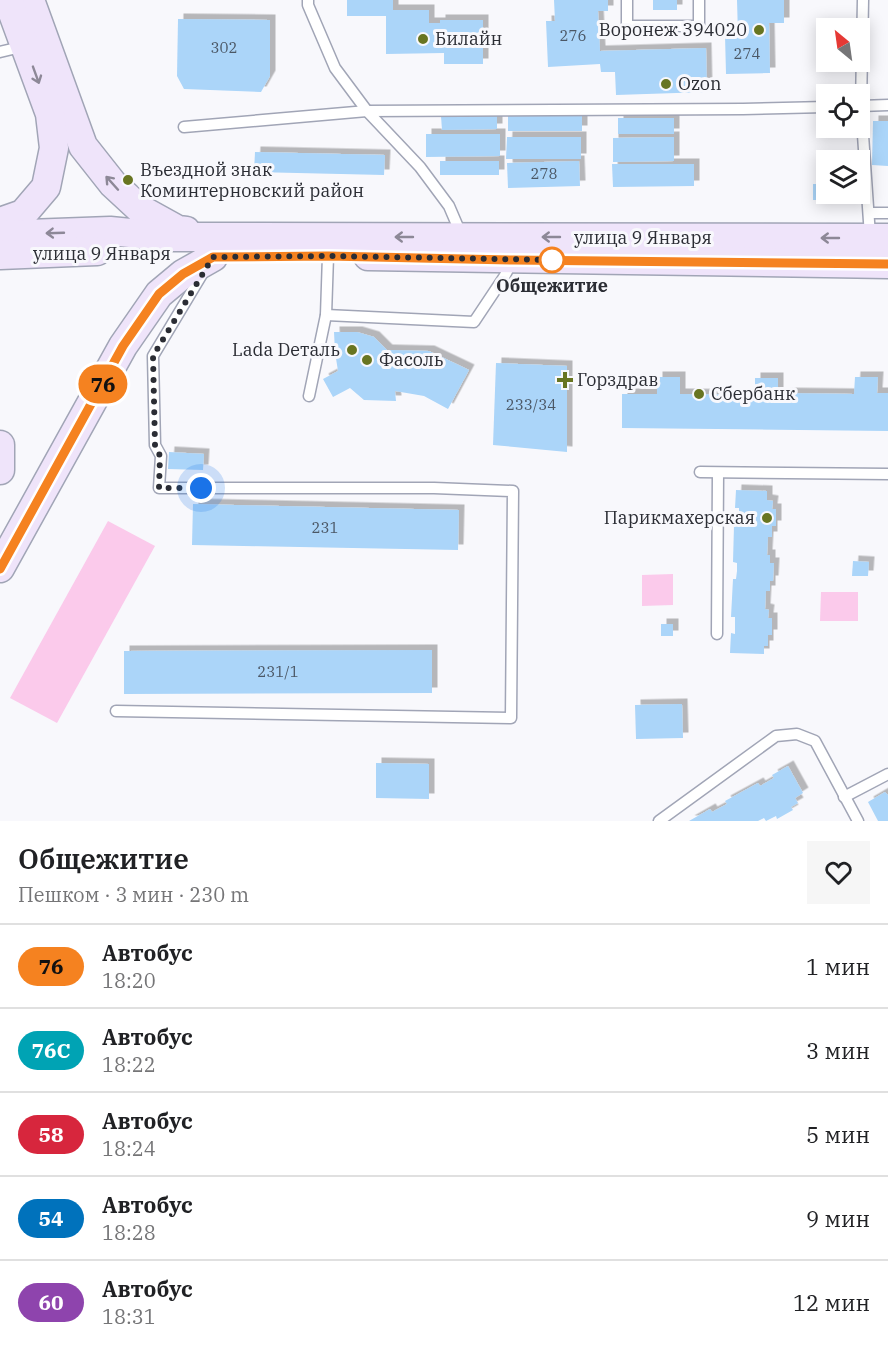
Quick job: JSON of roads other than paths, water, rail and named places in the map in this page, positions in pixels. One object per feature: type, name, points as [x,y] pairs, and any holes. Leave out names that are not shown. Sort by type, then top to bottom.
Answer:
[{"type":"main road","points":[[0,222],[23,214],[45,187],[54,148],[50,114],[12,49],[8,0]]},
{"type":"main road","points":[[0,568],[129,337],[159,294],[215,247],[140,209],[112,184],[84,146],[30,0]]},
{"type":"main road","name":"улица 9 Января","points":[[0,255],[462,237],[876,230]]},
{"type":"main road","name":"улица 9 Января","points":[[0,235],[110,231],[171,237],[215,247],[328,256],[888,264]]},
{"type":"main road","points":[[0,446],[0,470]]},
{"type":"lane","points":[[627,0],[627,26],[699,26],[699,0]]},
{"type":"lane","points":[[861,84],[863,0]]},
{"type":"lane","points":[[304,2],[335,68],[367,111],[420,167],[449,207],[462,237]]},
{"type":"lane","points":[[870,106],[888,105]]},
{"type":"lane","points":[[184,126],[367,111],[816,107]]},
{"type":"lane","points":[[864,138],[876,230]]},
{"type":"lane","points":[[876,230],[888,213]]},
{"type":"lane","points":[[116,711],[511,718],[513,491],[434,488],[159,488],[160,456],[155,445],[153,356],[215,247]]},
{"type":"lane","points":[[309,396],[326,315],[328,256]]},
{"type":"lane","points":[[326,315],[474,322],[513,260]]},
{"type":"lane","points":[[700,472],[888,474]]},
{"type":"lane","points":[[717,634],[718,473]]},
{"type":"lane","points":[[659,821],[776,736],[797,734],[815,741],[858,821]]},
{"type":"lane","points":[[844,797],[888,774]]},
{"type":"place","name":"Воронеж 394020","points":[[759,30]]},
{"type":"place","name":"Билайн","points":[[423,39]]},
{"type":"place","name":"Ozon","points":[[666,84]]},
{"type":"place","name":"Въездной знак Коминтерновский район","points":[[128,180]]},
{"type":"place","name":"Общежитие","points":[[552,260]]},
{"type":"place","name":"Lada Dеталь","points":[[352,350]]},
{"type":"place","name":"Фасоль","points":[[367,360]]},
{"type":"place","name":"Горздрав","points":[[565,380]]},
{"type":"place","name":"Сбербанк","points":[[699,394]]},
{"type":"place","name":"Парикмахерская","points":[[767,518]]}]
